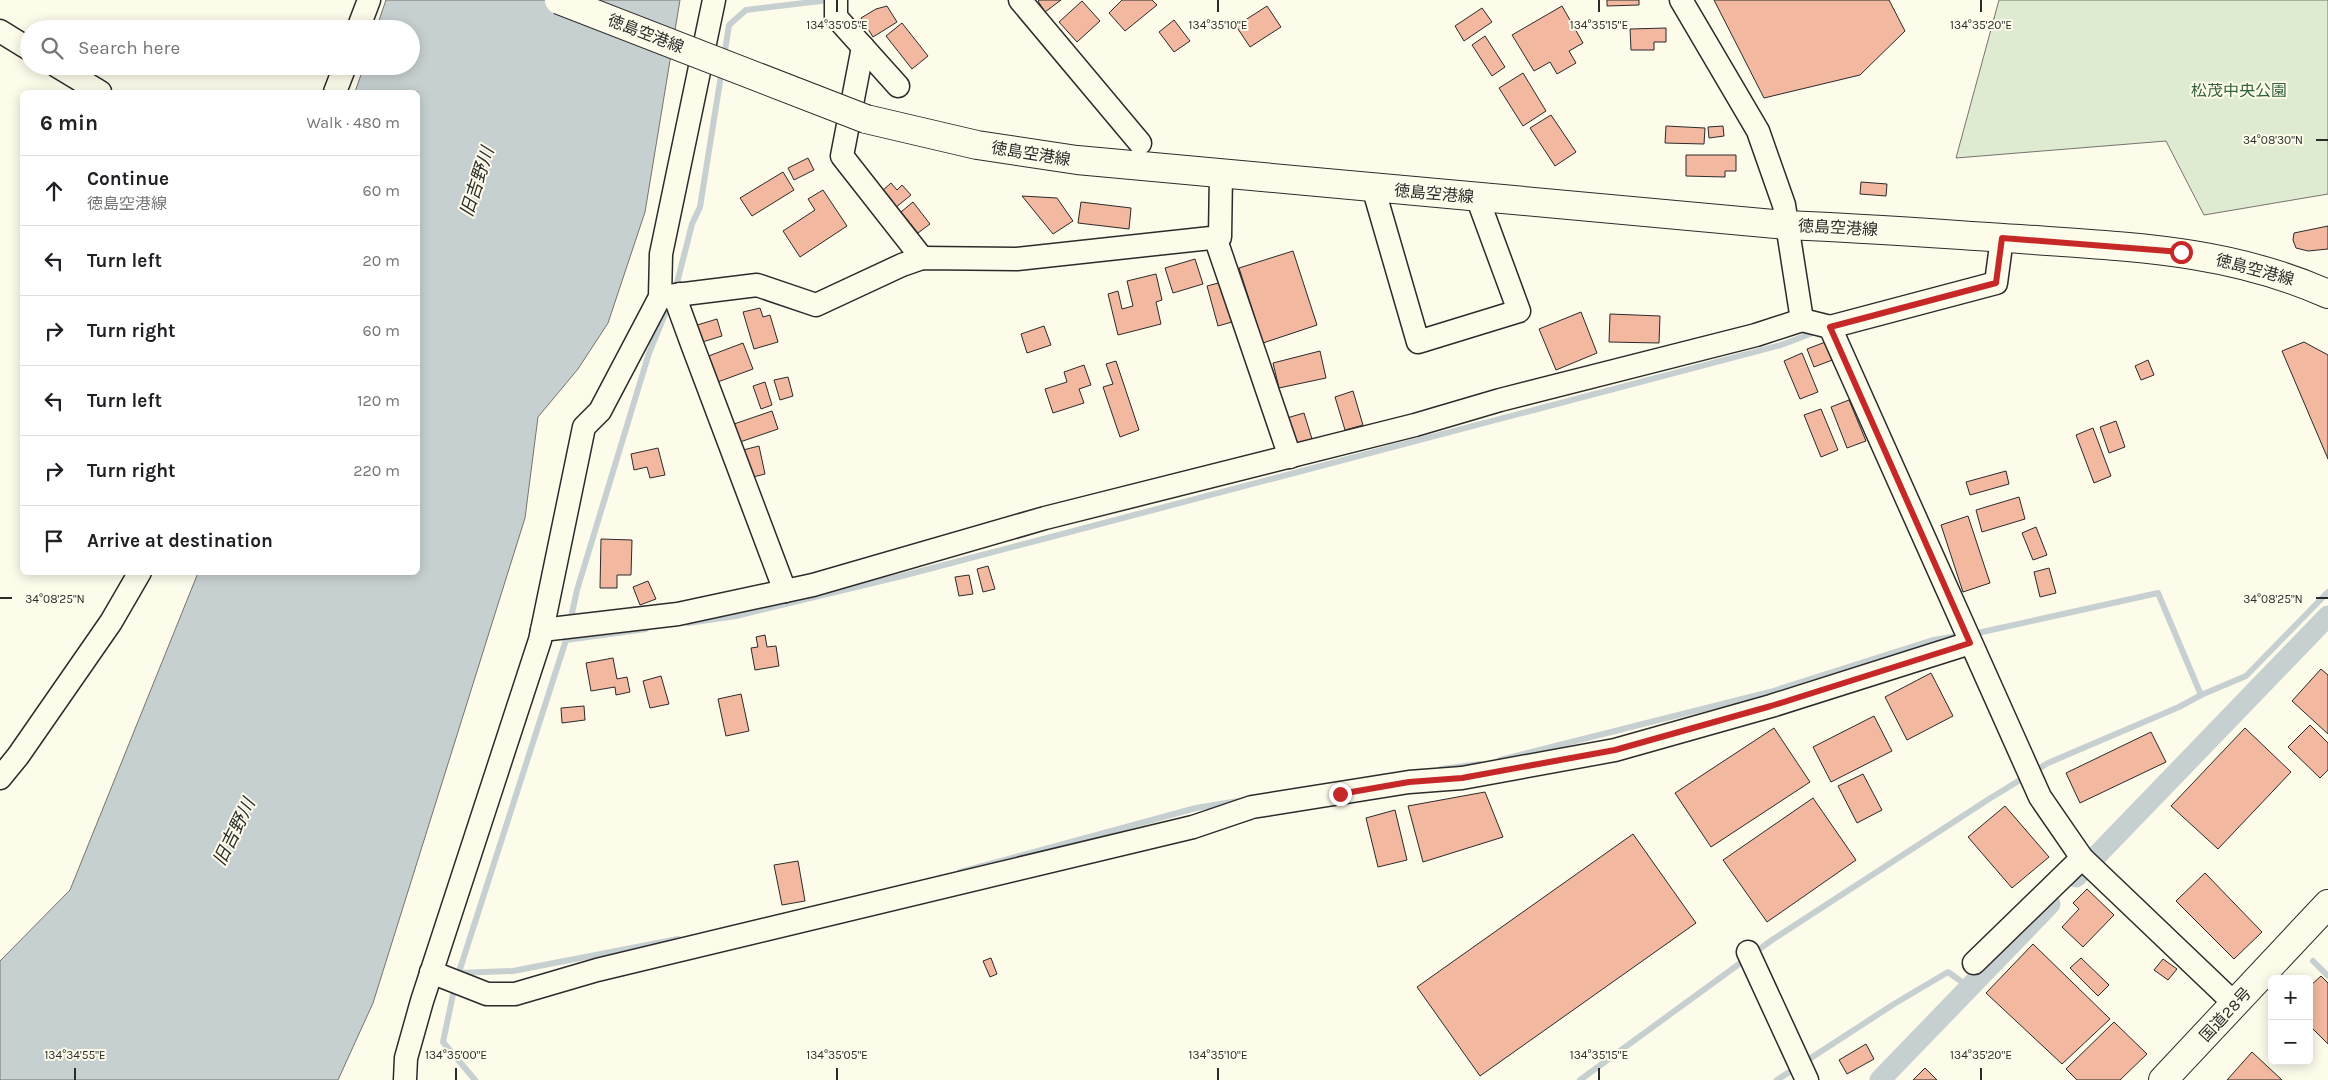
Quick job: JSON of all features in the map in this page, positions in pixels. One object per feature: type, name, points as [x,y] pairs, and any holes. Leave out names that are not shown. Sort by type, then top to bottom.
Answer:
[{"type":"main road","name":"徳島空港線","points":[[560,0],[866,119],[977,144],[1077,160],[1786,225],[1848,227],[2181,252],[2266,271],[2328,294]]},
{"type":"main road","name":"国道28号","points":[[2173,1076],[2235,1004],[2328,904]]},
{"type":"street","points":[[361,20],[369,0]]},
{"type":"street","points":[[714,0],[661,254],[670,296],[677,303],[785,591]]},
{"type":"street","points":[[1020,0],[1140,143]]},
{"type":"street","points":[[1681,0],[1758,131],[1784,205],[1802,320]]},
{"type":"street","points":[[836,3],[836,17],[898,86]]},
{"type":"street","points":[[0,31],[20,43]]},
{"type":"street","points":[[863,47],[842,156],[922,258]]},
{"type":"street","points":[[72,75],[97,90]]},
{"type":"street","points":[[336,90],[342,75]]},
{"type":"street","points":[[670,296],[757,285],[816,305],[902,265],[922,258],[1017,259],[1220,237],[1221,174]]},
{"type":"street","points":[[1372,187],[1418,342],[1519,310],[1477,197]]},
{"type":"street","points":[[1215,237],[1290,457]]},
{"type":"street","points":[[542,630],[678,614],[785,591],[1045,518],[1290,457],[1756,335],[1802,320],[1830,327],[1996,283],[2002,238]]},
{"type":"street","points":[[405,1080],[406,1058],[431,972],[542,630],[584,427],[600,411],[670,296]]},
{"type":"street","points":[[1830,327],[2040,797],[2082,858],[2235,1004]]},
{"type":"street","points":[[0,778],[18,756],[111,622],[138,575]]},
{"type":"street","points":[[431,972],[487,994],[515,994],[606,968],[1193,827],[1252,808],[1409,782],[1462,778],[1615,750],[1771,706],[1970,643]]},
{"type":"street","points":[[1974,963],[2082,858]]},
{"type":"street","points":[[1748,952],[1807,1080]]},
{"type":"green space","name":"松茂中央公園","points":[[1999,0],[2328,0],[2328,194],[2204,215],[2166,141],[1956,158]]},
{"type":"water","name":"旧吉野川","points":[[386,0],[680,0],[645,212],[608,323],[578,369],[538,417],[525,518],[373,1003],[338,1080],[0,1080],[0,961],[70,890],[197,575],[420,575],[420,90],[356,90],[361,75],[420,75],[420,20],[379,20]]},
{"type":"building","points":[[1039,0],[1061,0],[1045,12]]},
{"type":"building","points":[[1122,0],[1152,0],[1157,5],[1125,31],[1109,13]]},
{"type":"building","points":[[1607,0],[1639,0],[1639,5],[1607,6]]},
{"type":"building","points":[[1714,0],[1889,0],[1905,31],[1860,75],[1764,98]]},
{"type":"building","points":[[1082,1],[1100,21],[1077,42],[1059,22]]},
{"type":"building","points":[[887,6],[897,22],[873,37],[861,18],[876,9]]},
{"type":"building","points":[[1267,6],[1281,27],[1250,47],[1236,26]]},
{"type":"building","points":[[1562,6],[1583,43],[1569,51],[1576,63],[1557,74],[1550,62],[1534,71],[1512,35]]},
{"type":"building","points":[[1482,8],[1492,22],[1464,41],[1455,26]]},
{"type":"building","points":[[1174,20],[1190,41],[1174,52],[1159,32]]},
{"type":"building","points":[[902,23],[928,56],[912,69],[886,36]]},
{"type":"building","points":[[1666,28],[1666,42],[1654,42],[1654,50],[1631,50],[1630,29]]},
{"type":"building","points":[[1485,36],[1505,67],[1492,76],[1472,45]]},
{"type":"building","points":[[1523,73],[1546,111],[1523,126],[1499,88]]},
{"type":"building","points":[[1551,115],[1576,152],[1555,166],[1530,128]]},
{"type":"building","points":[[1666,126],[1705,128],[1704,144],[1665,143]]},
{"type":"building","points":[[1723,126],[1724,136],[1709,138],[1708,127]]},
{"type":"building","points":[[1686,155],[1736,155],[1736,171],[1725,171],[1725,177],[1686,176]]},
{"type":"building","points":[[808,158],[814,170],[794,180],[788,168]]},
{"type":"building","points":[[783,172],[794,190],[752,216],[740,198]]},
{"type":"building","points":[[1861,182],[1887,184],[1886,196],[1860,194]]},
{"type":"building","points":[[891,183],[897,190],[902,185],[911,195],[895,208],[881,192]]},
{"type":"building","points":[[823,190],[847,226],[800,257],[783,231],[815,210],[808,199]]},
{"type":"building","points":[[1022,196],[1057,198],[1073,221],[1053,234]]},
{"type":"building","points":[[913,202],[930,224],[918,233],[901,212]]},
{"type":"building","points":[[1081,202],[1131,208],[1129,229],[1078,223]]},
{"type":"building","points":[[2328,226],[2328,249],[2308,251],[2296,248],[2293,240],[2294,233]]},
{"type":"building","points":[[1293,251],[1317,325],[1263,343],[1239,268]]},
{"type":"building","points":[[1195,259],[1203,284],[1173,293],[1165,268]]},
{"type":"building","points":[[1156,274],[1162,300],[1156,302],[1161,324],[1118,335],[1108,294],[1118,291],[1122,309],[1133,306],[1127,281]]},
{"type":"building","points":[[1222,282],[1232,322],[1218,326],[1207,286]]},
{"type":"building","points":[[760,308],[763,317],[770,315],[778,342],[754,349],[743,312]]},
{"type":"building","points":[[1581,312],[1597,353],[1556,370],[1539,329]]},
{"type":"building","points":[[1610,314],[1660,316],[1659,343],[1609,342]]},
{"type":"building","points":[[717,319],[722,336],[699,343],[694,326]]},
{"type":"building","points":[[1044,326],[1051,345],[1027,353],[1021,334]]},
{"type":"building","points":[[1828,341],[1835,359],[1814,367],[1807,349]]},
{"type":"building","points":[[2304,342],[2328,355],[2328,459],[2282,351]]},
{"type":"building","points":[[743,343],[753,369],[715,383],[706,357]]},
{"type":"building","points":[[1320,351],[1326,378],[1279,388],[1273,363]]},
{"type":"building","points":[[1802,353],[1818,392],[1800,399],[1784,361]]},
{"type":"building","points":[[2148,360],[2154,375],[2141,380],[2135,366]]},
{"type":"building","points":[[1116,361],[1139,430],[1120,437],[1103,387],[1113,384],[1106,364]]},
{"type":"building","points":[[1084,365],[1091,385],[1079,389],[1084,403],[1053,413],[1045,389],[1067,382],[1064,372]]},
{"type":"building","points":[[788,377],[793,396],[780,400],[774,380]]},
{"type":"building","points":[[765,382],[772,405],[761,409],[753,386]]},
{"type":"building","points":[[1353,391],[1363,425],[1345,430],[1335,397]]},
{"type":"building","points":[[1849,400],[1866,441],[1847,448],[1831,407]]},
{"type":"building","points":[[1821,409],[1838,450],[1821,457],[1804,415]]},
{"type":"building","points":[[772,411],[778,429],[740,442],[734,424]]},
{"type":"building","points":[[1304,413],[1312,439],[1295,444],[1287,418]]},
{"type":"building","points":[[2116,421],[2125,447],[2109,453],[2100,427]]},
{"type":"building","points":[[2093,428],[2111,476],[2094,483],[2076,435]]},
{"type":"building","points":[[759,446],[765,474],[749,478],[743,450]]},
{"type":"building","points":[[658,448],[665,475],[650,478],[647,467],[634,470],[631,454]]},
{"type":"building","points":[[2006,471],[2009,484],[1970,495],[1966,482]]},
{"type":"building","points":[[2019,497],[2025,519],[1982,532],[1976,510]]},
{"type":"building","points":[[1968,516],[1990,583],[1963,592],[1941,525]]},
{"type":"building","points":[[2036,527],[2047,555],[2033,560],[2022,533]]},
{"type":"building","points":[[601,539],[632,540],[631,575],[617,575],[617,588],[600,588]]},
{"type":"building","points":[[988,566],[995,589],[983,592],[977,569]]},
{"type":"building","points":[[2049,568],[2056,593],[2040,597],[2034,572]]},
{"type":"building","points":[[969,575],[973,594],[959,596],[955,577]]},
{"type":"building","points":[[648,581],[656,599],[640,605],[633,587]]},
{"type":"building","points":[[765,635],[767,647],[776,646],[779,666],[755,670],[751,648],[758,647],[756,637]]},
{"type":"building","points":[[613,658],[617,679],[627,677],[630,692],[616,695],[615,687],[591,691],[586,663]]},
{"type":"building","points":[[2321,669],[2328,675],[2328,734],[2292,701]]},
{"type":"building","points":[[1931,673],[1953,716],[1907,740],[1885,697]]},
{"type":"building","points":[[661,676],[669,704],[650,708],[643,681]]},
{"type":"building","points":[[741,694],[749,731],[726,736],[718,699]]},
{"type":"building","points":[[584,706],[585,720],[562,723],[561,708]]},
{"type":"building","points":[[1874,716],[1892,751],[1831,782],[1813,747]]},
{"type":"building","points":[[2310,725],[2328,743],[2328,770],[2320,778],[2288,747]]},
{"type":"building","points":[[1774,728],[1810,782],[1711,847],[1675,793]]},
{"type":"building","points":[[2245,728],[2291,772],[2218,849],[2171,806]]},
{"type":"building","points":[[2151,732],[2166,762],[2080,803],[2066,773]]},
{"type":"building","points":[[1863,774],[1882,810],[1857,823],[1838,786]]},
{"type":"building","points":[[1485,792],[1503,837],[1423,862],[1408,806]]},
{"type":"building","points":[[1813,798],[1856,860],[1767,922],[1723,860]]},
{"type":"building","points":[[2005,806],[2049,857],[2012,888],[1968,837]]},
{"type":"building","points":[[1395,810],[1407,860],[1378,867],[1366,818]]},
{"type":"building","points":[[1633,834],[1696,923],[1480,1076],[1417,987]]},
{"type":"building","points":[[798,861],[805,901],[782,905],[774,865]]},
{"type":"building","points":[[2205,873],[2262,932],[2234,959],[2176,901]]},
{"type":"building","points":[[2087,889],[2114,915],[2083,947],[2062,927],[2079,909],[2073,903]]},
{"type":"building","points":[[2033,944],[2110,1019],[2062,1064],[1986,993]]},
{"type":"building","points":[[991,958],[997,974],[990,977],[983,961]]},
{"type":"building","points":[[2081,958],[2109,985],[2098,996],[2070,968]]},
{"type":"building","points":[[2163,959],[2177,969],[2168,980],[2154,970]]},
{"type":"building","points":[[2321,976],[2328,983],[2328,1044],[2313,1029],[2313,983]]},
{"type":"building","points":[[2114,1022],[2147,1054],[2120,1080],[2077,1080],[2066,1069]]},
{"type":"building","points":[[1866,1044],[1874,1059],[1847,1074],[1839,1060]]},
{"type":"building","points":[[2252,1052],[2282,1080],[2227,1080]]},
{"type":"building","points":[[1925,1068],[1937,1080],[1913,1080]]},
{"type":"waterway","points":[[724,57],[729,25],[746,10],[829,0]]},
{"type":"waterway","points":[[675,291],[692,224],[700,207],[722,69]]},
{"type":"waterway","points":[[570,622],[577,590],[649,353],[670,302]]},
{"type":"waterway","points":[[688,623],[736,616],[902,576],[1781,345],[1818,331]]},
{"type":"waterway","points":[[1973,634],[2158,593],[2201,695],[2246,676],[2328,592]]},
{"type":"waterway","points":[[2076,877],[2328,616]]},
{"type":"waterway","points":[[458,975],[566,640],[646,629]]},
{"type":"waterway","points":[[1500,760],[1770,692],[1933,640],[1958,636]]},
{"type":"waterway","points":[[1580,1080],[1772,940],[1989,799],[2048,763],[2179,707],[2201,695]]},
{"type":"waterway","points":[[1441,769],[1480,764]]},
{"type":"waterway","points":[[960,872],[1196,808],[1238,801]]},
{"type":"waterway","points":[[1880,1080],[2050,904]]},
{"type":"waterway","points":[[458,973],[513,971],[678,939]]},
{"type":"waterway","points":[[2313,961],[2328,976]]},
{"type":"waterway","points":[[1777,1080],[1894,1004],[1948,972],[1969,987]]},
{"type":"waterway","points":[[455,985],[443,1042],[475,1080]]},
{"type":"route","points":[[1340,794],[1409,782],[1462,778],[1615,750],[1771,706],[1970,643],[1830,327],[1996,283],[2002,238],[2181,252]]}]
